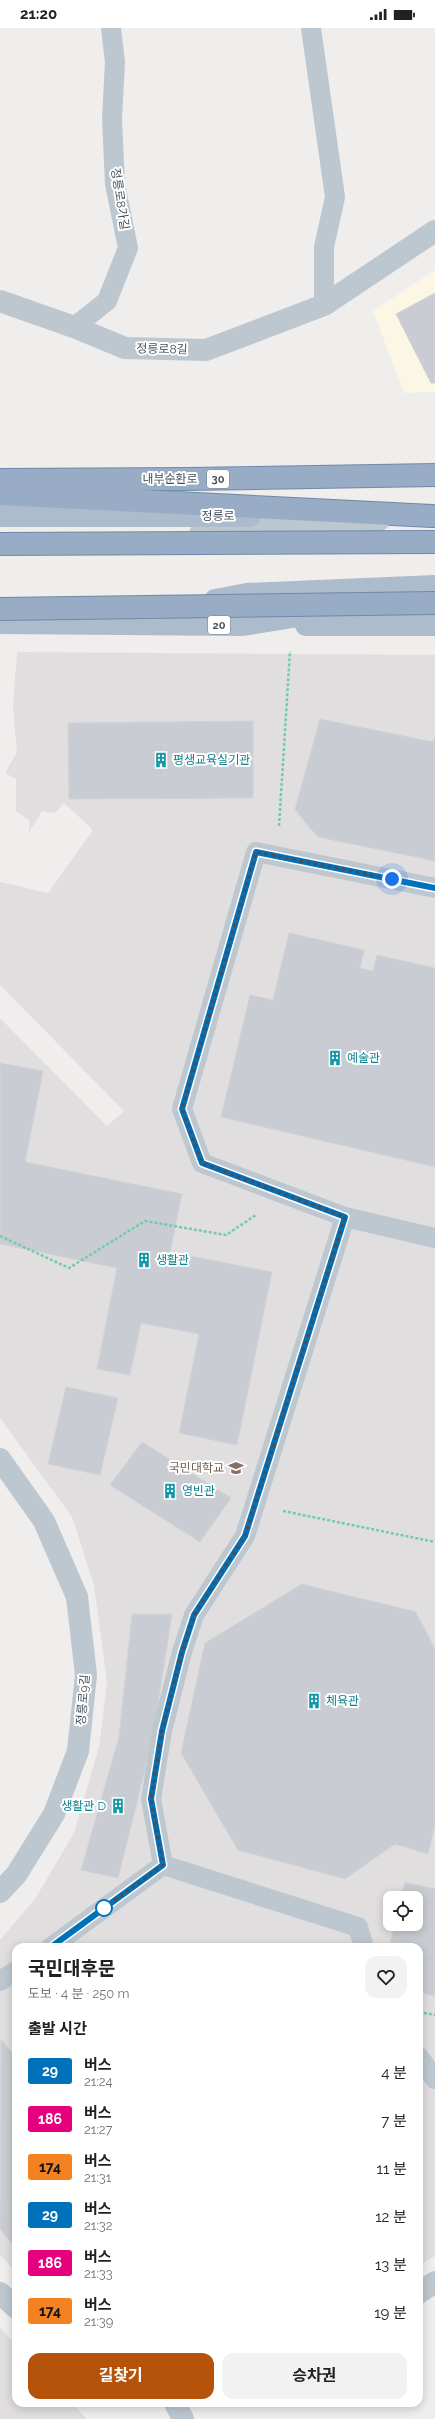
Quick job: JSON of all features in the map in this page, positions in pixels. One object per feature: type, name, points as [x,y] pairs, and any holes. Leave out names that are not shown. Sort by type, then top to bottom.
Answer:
[{"type":"highway","name":"내부순환로","points":[[0,480],[180,480],[435,475]]},
{"type":"highway","points":[[0,494],[433,516]]},
{"type":"highway","points":[[0,544],[435,542]]},
{"type":"highway","points":[[0,609],[435,603]]},
{"type":"main road","name":"정릉로","points":[[0,516],[433,516]]},
{"type":"main road","points":[[62,625],[247,594],[435,586]]},
{"type":"main road","name":"20","points":[[0,623],[62,625],[243,625],[435,593]]},
{"type":"main road","points":[[243,625],[435,625]]},
{"type":"street","name":"정릉로8길","points":[[0,301],[74,326],[125,348],[206,350],[324,305],[435,231]]},
{"type":"street","points":[[0,550],[433,516]]},
{"type":"street","name":"정릉로9길","points":[[0,1459],[44,1521],[76,1597],[86,1674],[78,1751],[54,1814],[16,1875],[0,1892]]},
{"type":"street","points":[[423,2290],[435,2282]]},
{"type":"street","points":[[0,2293],[12,2304]]},
{"type":"street","points":[[177,2407],[183,2419]]},
{"type":"lane","name":"정릉로8가길","points":[[74,326],[107,301],[128,248],[115,184],[112,119],[115,62],[111,28]]},
{"type":"lane","points":[[310,28],[336,197],[324,247],[324,305]]},
{"type":"lane","points":[[435,888],[256,852],[182,1109],[202,1163],[345,1217],[435,1238]]},
{"type":"lane","points":[[163,1865],[151,1799],[162,1731],[182,1652],[194,1615],[245,1536],[345,1217]]},
{"type":"lane","points":[[56,1943],[163,1865]]},
{"type":"lane","points":[[163,1865],[358,1927],[363,1943]]},
{"type":"lane","points":[[0,1981],[12,1974]]},
{"type":"lane","points":[[423,2062],[435,2079]]},
{"type":"path","points":[[277,857],[292,625]]},
{"type":"path","points":[[0,1236],[69,1268],[145,1221],[226,1236],[284,1195]]},
{"type":"path","points":[[255,1505],[435,1542]]},
{"type":"path","points":[[423,2013],[435,2016]]},
{"type":"shaded area","points":[[435,270],[435,392],[404,393],[373,311]]},
{"type":"shaded area","name":"국민대학교","points":[[17,652],[435,655],[435,2256],[423,2263],[423,1943],[12,1943],[12,2268],[0,2255],[0,1940],[35,1899],[74,1833],[99,1747],[107,1682],[94,1585],[72,1517],[0,1418],[0,1018],[107,1126],[124,1111],[0,985],[0,882],[48,893],[93,830],[64,803],[55,813],[42,811],[28,834],[30,821],[16,811],[16,779],[5,773],[17,752],[13,707]]},
{"type":"shaded area","points":[[0,2328],[12,2341],[12,2407],[76,2407],[87,2419],[0,2419]]},
{"type":"building","points":[[435,293],[435,383],[431,383],[396,314]]},
{"type":"building","points":[[320,719],[433,742],[435,737],[435,861],[318,837],[305,822],[295,809]]},
{"type":"building","name":"평생교육실기관","points":[[253,721],[253,798],[69,799],[68,723]]},
{"type":"building","name":"예술관","points":[[289,933],[364,950],[360,968],[373,971],[377,955],[435,968],[435,1167],[221,1117],[250,995],[273,1000]]},
{"type":"building","name":"생활관","points":[[0,1063],[43,1071],[25,1162],[182,1194],[170,1252],[272,1272],[237,1445],[179,1433],[199,1334],[141,1323],[130,1375],[97,1369],[117,1268],[0,1244]]},
{"type":"building","points":[[66,1387],[118,1398],[100,1475],[48,1464]]},
{"type":"building","name":"영빈관","points":[[142,1442],[231,1498],[200,1542],[110,1485]]},
{"type":"building","name":"체육관","points":[[302,1584],[416,1612],[435,1649],[435,1825],[428,1854],[395,1844],[345,1879],[238,1850],[181,1753],[205,1643]]},
{"type":"building","name":"생활관 D","points":[[132,1614],[172,1614],[152,1742],[118,1878],[81,1870],[119,1737]]},
{"type":"building","points":[[405,1882],[435,1889],[435,1996],[423,1993],[423,1943],[390,1943],[393,1931],[423,1931],[423,1891],[403,1891]]},
{"type":"building","points":[[1,2039],[12,2053],[12,2243],[0,2229]]},
{"type":"bus line","name":"29","points":[[56,1943],[163,1865],[151,1799],[162,1731],[182,1652],[194,1615],[245,1536],[345,1217],[202,1163],[182,1109],[256,852],[435,888]]},
{"type":"place","name":"평생교육실기관","points":[[161,760]]},
{"type":"place","name":"예술관","points":[[335,1058]]},
{"type":"place","name":"생활관","points":[[144,1260]]},
{"type":"place","name":"국민대학교","points":[[236,1468]]},
{"type":"place","name":"영빈관","points":[[170,1491]]},
{"type":"place","name":"체육관","points":[[314,1701]]},
{"type":"place","name":"생활관 D","points":[[118,1806]]},
{"type":"route","points":[[104,1908],[101,1910],[163,1865],[151,1799],[162,1731],[182,1652],[194,1615],[245,1536],[345,1217],[202,1163],[182,1109],[256,852],[392,879]]}]
